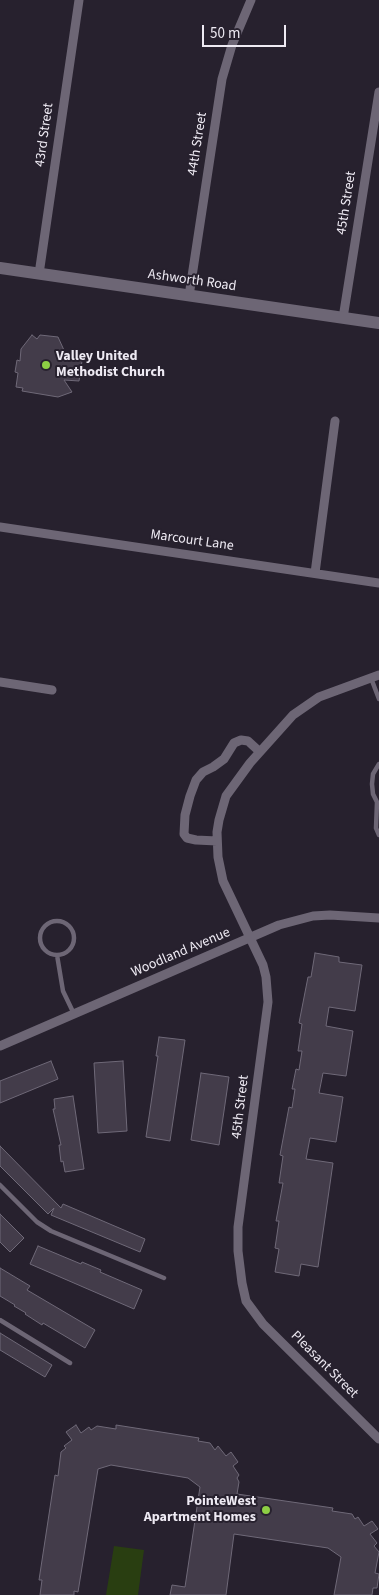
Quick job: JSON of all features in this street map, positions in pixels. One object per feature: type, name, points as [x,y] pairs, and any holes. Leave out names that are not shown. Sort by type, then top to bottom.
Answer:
[{"type":"main road","name":"Ashworth Road","points":[[0,268],[379,323]]},
{"type":"street","name":"43rd Street","points":[[38,274],[79,0]]},
{"type":"street","name":"44th Street","points":[[189,296],[222,79],[232,45],[251,0]]},
{"type":"street","name":"45th Street","points":[[343,318],[379,92]]},
{"type":"street","points":[[315,573],[335,421]]},
{"type":"street","name":"Marcourt Lane","points":[[0,527],[379,583]]},
{"type":"street","name":"45th Street","points":[[271,1332],[246,1301],[238,1251],[238,1228],[268,1002],[266,977],[263,964],[223,881],[218,857],[219,820],[226,796],[260,752],[293,715],[319,697],[375,677]]},
{"type":"street","points":[[0,682],[52,690]]},
{"type":"street","points":[[217,840],[196,840],[188,838],[184,834],[185,815],[196,780],[203,772],[224,759],[234,743],[241,740],[248,741],[260,752]]},
{"type":"street","name":"Woodland Avenue","points":[[0,1046],[279,925],[313,916],[330,914],[379,918]]},
{"type":"street","name":"Pleasant Street","points":[[271,1332],[379,1439]]},
{"type":"lane","points":[[375,677],[379,699]]},
{"type":"lane","points":[[379,764],[373,774],[372,784],[373,794],[378,802],[376,828],[379,835]]},
{"type":"lane","points":[[55,922],[69,927],[73,936],[70,949],[57,955],[46,952],[40,942],[41,931],[50,923],[55,922]]},
{"type":"lane","points":[[57,955],[63,991],[74,1014]]},
{"type":"lane","points":[[0,1185],[37,1222],[51,1231],[164,1278]]},
{"type":"lane","points":[[0,1320],[70,1362]]},
{"type":"green space","points":[[114,1546],[144,1550],[138,1595],[106,1595]]},
{"type":"building","name":"Valley United Methodist Church","points":[[32,335],[37,339],[40,335],[58,337],[68,359],[82,361],[79,381],[64,380],[72,392],[58,397],[22,391],[23,388],[16,387],[18,373],[15,372],[17,360],[20,361],[21,349]]},
{"type":"building","points":[[315,953],[339,957],[339,962],[362,965],[355,1011],[329,1007],[326,1026],[353,1031],[346,1076],[323,1073],[319,1093],[343,1097],[336,1142],[310,1138],[306,1159],[333,1163],[318,1267],[301,1264],[299,1276],[275,1272],[279,1249],[275,1248],[279,1221],[276,1221],[283,1183],[279,1183],[283,1156],[280,1155],[289,1107],[292,1108],[295,1089],[292,1089],[296,1069],[299,1070],[302,1051],[298,1051],[302,1024],[299,1023]]},
{"type":"building","points":[[159,1037],[185,1040],[170,1141],[146,1137]]},
{"type":"building","points":[[51,1061],[58,1079],[0,1103],[0,1081]]},
{"type":"building","points":[[123,1061],[127,1131],[98,1133],[94,1063]]},
{"type":"building","points":[[201,1073],[229,1077],[219,1145],[191,1140]]},
{"type":"building","points":[[73,1096],[84,1169],[65,1172],[63,1161],[61,1162],[59,1145],[61,1145],[53,1109],[55,1109],[54,1099]]},
{"type":"building","points":[[0,1146],[61,1208],[63,1204],[145,1239],[140,1252],[51,1215],[54,1208],[48,1214],[0,1166]]},
{"type":"building","points":[[0,1214],[24,1238],[10,1252],[0,1242]]},
{"type":"building","points":[[38,1246],[81,1264],[82,1262],[101,1270],[100,1272],[142,1290],[134,1309],[30,1264]]},
{"type":"building","points":[[0,1268],[30,1286],[27,1290],[95,1330],[85,1348],[43,1323],[42,1325],[0,1296]]},
{"type":"building","points":[[0,1333],[52,1365],[45,1377],[0,1350]]},
{"type":"building","name":"PointeWest Apartment Homes","points":[[76,1425],[81,1433],[89,1427],[91,1430],[97,1426],[116,1429],[116,1425],[199,1438],[198,1441],[210,1443],[215,1450],[218,1446],[226,1456],[231,1452],[238,1462],[233,1466],[239,1475],[237,1478],[239,1482],[237,1494],[333,1508],[332,1511],[352,1514],[355,1519],[358,1517],[364,1526],[372,1521],[378,1529],[370,1534],[377,1543],[374,1546],[379,1552],[375,1573],[379,1574],[377,1588],[373,1588],[372,1595],[334,1595],[341,1557],[328,1548],[234,1534],[226,1595],[170,1595],[172,1585],[185,1587],[200,1487],[188,1478],[111,1465],[98,1469],[78,1592],[74,1591],[74,1595],[40,1595],[42,1580],[39,1580],[55,1475],[58,1476],[61,1452],[66,1448],[64,1446],[72,1440],[66,1432]]},
{"type":"place","name":"Valley United Methodist Church","points":[[46,365]]},
{"type":"place","name":"PointeWest Apartment Homes","points":[[266,1510]]}]
